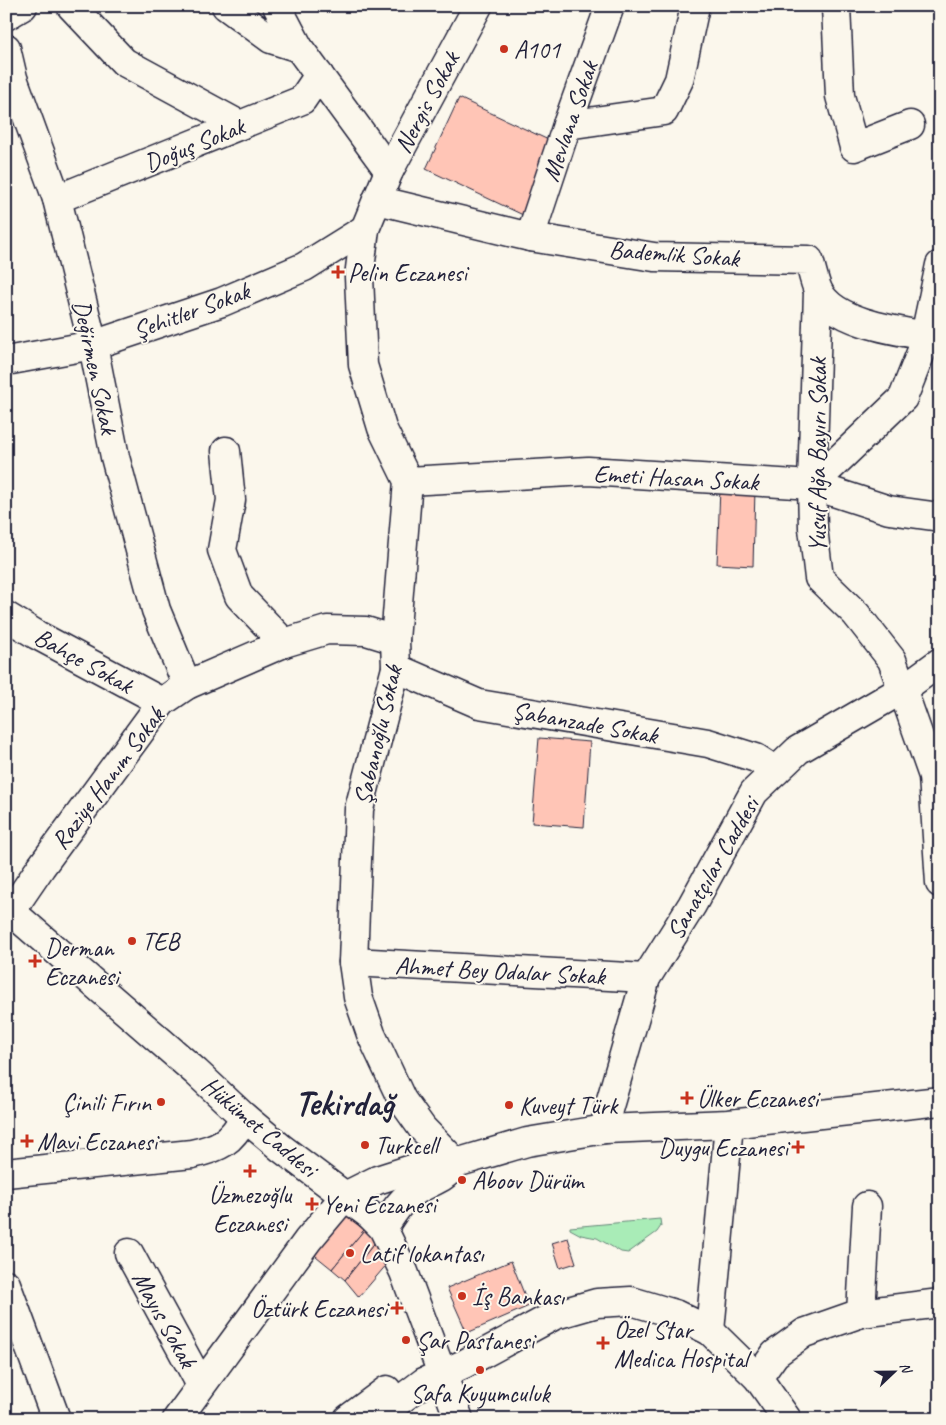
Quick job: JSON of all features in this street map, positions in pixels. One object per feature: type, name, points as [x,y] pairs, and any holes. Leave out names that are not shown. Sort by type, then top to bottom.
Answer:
[{"type":"street","points":[[6,16],[23,6]]},
{"type":"street","points":[[71,6],[124,62],[240,125]]},
{"type":"street","points":[[226,6],[271,39],[299,48]]},
{"type":"street","points":[[277,6],[299,48],[389,171]]},
{"type":"street","name":"Nergis Sokak","points":[[377,200],[389,171],[478,6]]},
{"type":"street","name":"Mevlana Sokak","points":[[530,237],[567,125],[610,6]]},
{"type":"street","points":[[567,125],[664,111],[679,80],[695,6]]},
{"type":"street","points":[[836,6],[840,96],[854,147],[910,125]]},
{"type":"street","name":"Değirmen Sokak","points":[[6,48],[13,78],[57,199],[93,345],[115,456],[156,610],[187,685]]},
{"type":"street","name":"Doğuş Sokak","points":[[57,199],[302,100],[319,76]]},
{"type":"street","points":[[377,200],[364,229],[359,277],[363,366],[382,428],[408,481]]},
{"type":"street","name":"Bademlik Sokak","points":[[377,200],[530,237],[654,257],[809,260],[818,291],[836,311],[881,328],[933,337]]},
{"type":"street","name":"Şehitler Sokak","points":[[6,361],[93,345],[232,298],[304,267],[364,229]]},
{"type":"street","points":[[812,485],[903,398],[922,350],[933,337],[940,265]]},
{"type":"street","name":"Yusuf Ağa Bayırı Sokak","points":[[818,291],[812,485],[819,578],[856,614],[892,660],[937,778],[940,883]]},
{"type":"street","points":[[226,451],[231,500],[222,550],[239,596],[284,643]]},
{"type":"street","name":"Emeti Hasan Sokak","points":[[408,481],[588,471],[812,485],[888,510],[940,517]]},
{"type":"street","name":"Şabanoğlu Sokak","points":[[408,481],[395,640],[396,668],[359,810],[353,962],[358,997],[371,1034],[402,1100],[422,1128],[456,1164]]},
{"type":"street","name":"Bahçe Sokak","points":[[6,616],[37,635],[162,702]]},
{"type":"street","name":"Raziye Hanım Sokak","points":[[9,909],[162,702],[187,685],[284,643],[327,630],[366,631],[395,640]]},
{"type":"street","name":"Sanatçılar Caddesi","points":[[605,1128],[608,1110],[646,978],[692,905],[754,792],[798,750],[903,689],[940,662]]},
{"type":"street","name":"Şabanzade Sokak","points":[[396,668],[479,704],[708,743],[756,758],[776,771]]},
{"type":"street","name":"Hükümet Caddesi","points":[[9,909],[196,1072],[244,1117],[281,1148],[370,1215],[383,1228],[404,1272],[460,1419]]},
{"type":"street","name":"Ahmet Bey Odalar Sokak","points":[[353,962],[646,978]]},
{"type":"street","points":[[177,1419],[308,1240],[345,1196],[377,1180],[437,1162],[456,1164],[527,1142],[605,1128],[729,1124],[940,1101]]},
{"type":"street","points":[[6,1173],[192,1154],[213,1150],[229,1140],[244,1117]]},
{"type":"street","points":[[710,1331],[729,1124]]},
{"type":"street","points":[[383,1228],[400,1203],[414,1192],[442,1178],[456,1164]]},
{"type":"street","points":[[861,1313],[867,1206]]},
{"type":"street","name":"Mayıs Sokak","points":[[129,1253],[201,1385]]},
{"type":"street","points":[[6,1284],[56,1419]]},
{"type":"street","points":[[348,1419],[438,1364],[464,1364],[555,1315],[597,1303],[631,1301],[675,1314],[710,1331],[758,1378],[782,1417]]},
{"type":"street","points":[[758,1378],[775,1354],[804,1333],[861,1313],[940,1303]]},
{"type":"street","points":[[375,1419],[424,1382],[438,1364]]},
{"type":"green space","points":[[660,1219],[661,1226],[657,1232],[628,1253],[621,1252],[597,1238],[581,1235],[570,1229],[570,1227]]},
{"type":"building","points":[[459,98],[557,144],[523,215],[426,169]]},
{"type":"building","points":[[720,488],[755,489],[753,566],[717,564]]},
{"type":"building","points":[[539,738],[590,742],[584,827],[532,823]]},
{"type":"building","points":[[343,1212],[364,1230],[332,1269],[311,1252]]},
{"type":"building","points":[[364,1230],[373,1233],[377,1240],[345,1280],[332,1269]]},
{"type":"building","points":[[568,1238],[576,1263],[560,1268],[552,1243]]},
{"type":"building","points":[[377,1240],[388,1263],[359,1297],[345,1280]]},
{"type":"building","points":[[511,1261],[529,1306],[467,1333],[447,1288]]},
{"type":"place","name":"A101","points":[[504,49]]},
{"type":"place","name":"Pelin Eczanesi","points":[[338,272]]},
{"type":"place","name":"TEB","points":[[132,941]]},
{"type":"place","name":"Derman Eczanesi","points":[[35,961]]},
{"type":"place","name":"Ülker Eczanesi","points":[[687,1098]]},
{"type":"place","name":"Çinili Fırın","points":[[161,1102]]},
{"type":"place","name":"Kuveyt Türk","points":[[509,1105]]},
{"type":"place","name":"Mavi Eczanesi","points":[[27,1141]]},
{"type":"place","name":"Turkcell","points":[[365,1145]]},
{"type":"place","name":"Duygu Eczanesi","points":[[798,1147]]},
{"type":"place","name":"Üzmezoğlu Eczanesi","points":[[250,1171]]},
{"type":"place","name":"Aboov Dürüm","points":[[462,1180]]},
{"type":"place","name":"Yeni Eczanesi","points":[[312,1204]]},
{"type":"place","name":"Latif lokantası","points":[[350,1253]]},
{"type":"place","name":"İş Bankası","points":[[462,1296]]},
{"type":"place","name":"Öztürk Eczanesi","points":[[397,1308]]},
{"type":"place","name":"Şar Pastanesi","points":[[406,1340]]},
{"type":"place","name":"Özel Star Medica Hospital","points":[[603,1343]]},
{"type":"place","name":"Safa Kuyumculuk","points":[[480,1370]]},
{"type":"district","name":"Tekirdağ","points":[[344,1103]]}]
